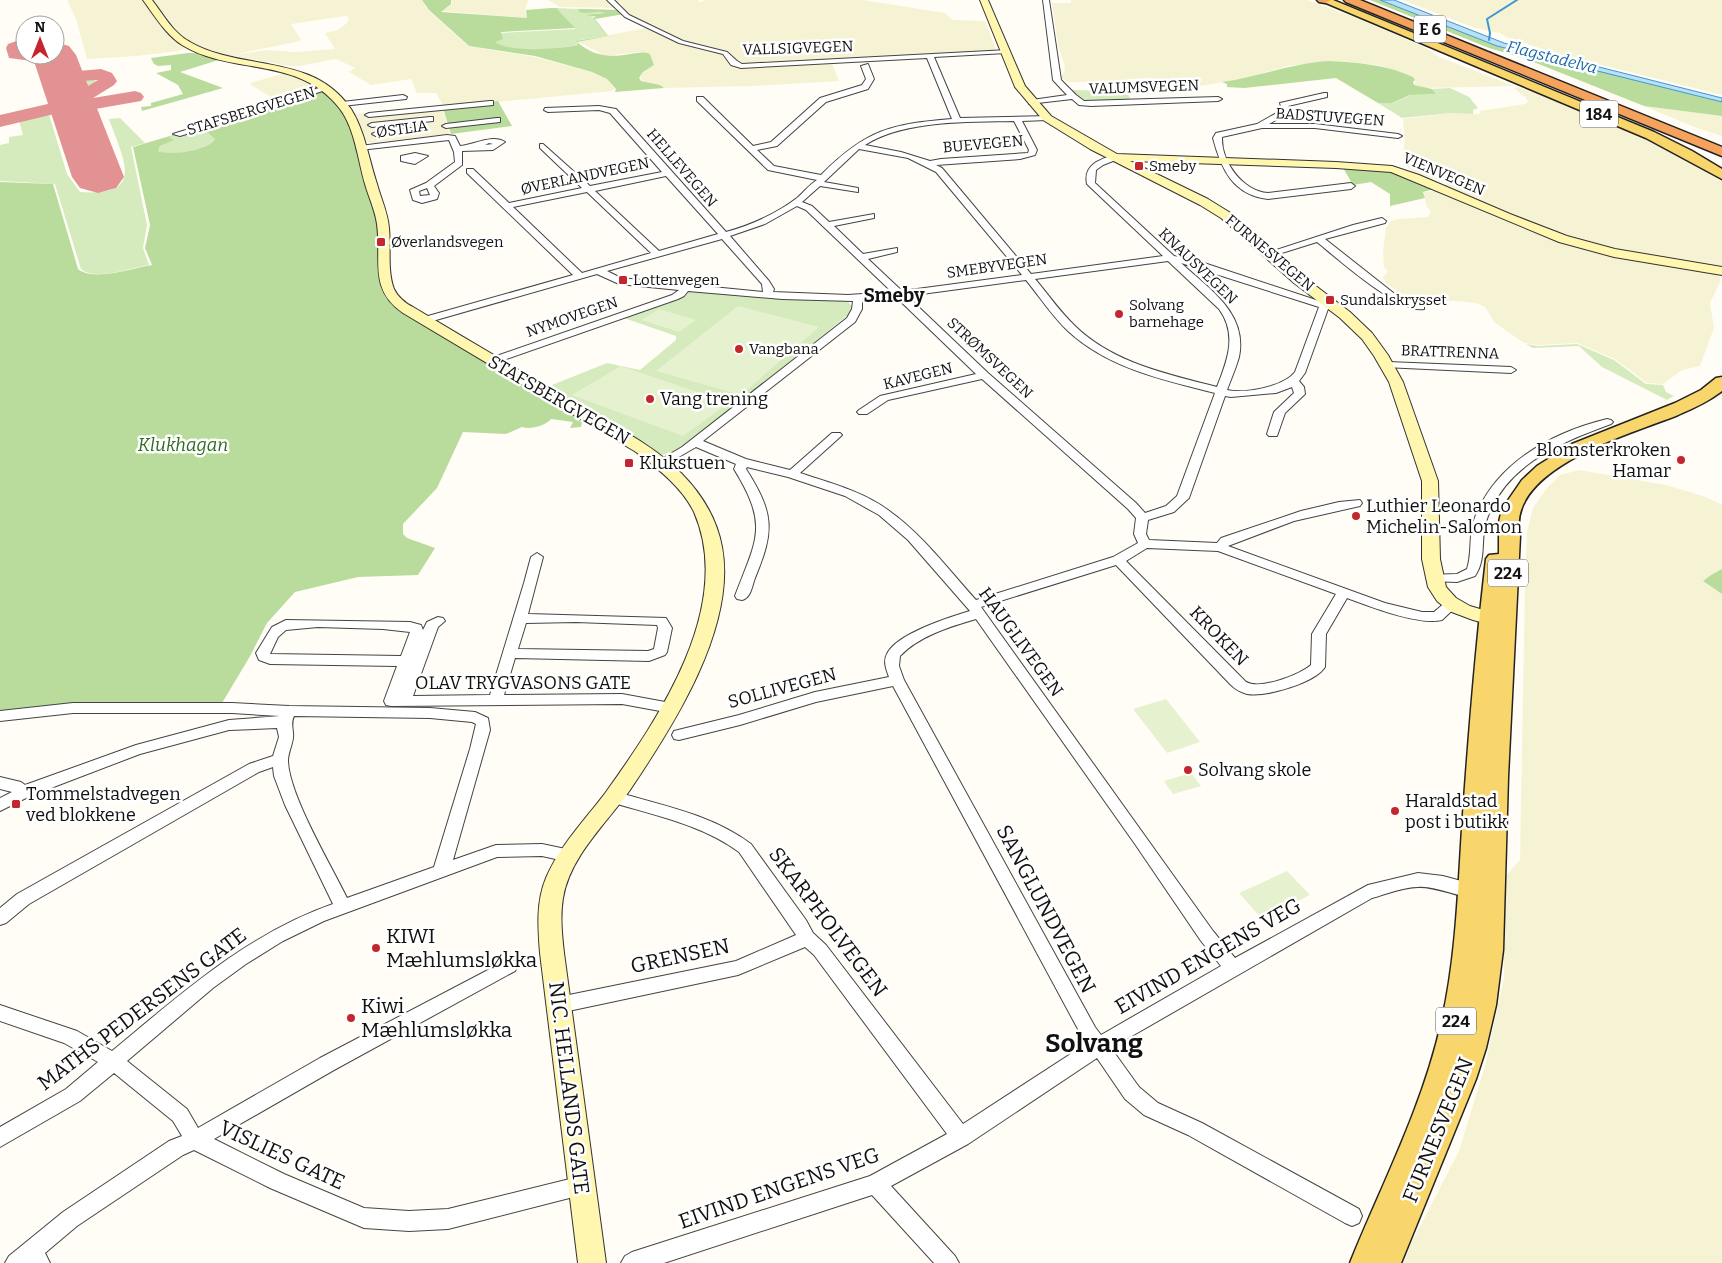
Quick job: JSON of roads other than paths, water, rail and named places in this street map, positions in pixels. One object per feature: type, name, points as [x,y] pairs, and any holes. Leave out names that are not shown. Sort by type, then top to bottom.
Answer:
[{"type":"highway","name":"E 6","points":[[1350,0],[1722,152]]},
{"type":"highway","name":"E 6","points":[[1360,0],[1722,146]]},
{"type":"highway","name":"E 6","points":[[1673,127],[1722,140]]},
{"type":"main road","name":"STAFSBERGVEGEN","points":[[148,0],[176,35],[186,44],[200,50],[285,70],[325,89],[342,104],[347,112],[360,148],[382,224],[387,288],[403,307],[598,422],[661,463],[685,487],[701,511],[712,544],[714,588],[705,629],[696,654],[670,708],[613,797],[569,856]]},
{"type":"main road","name":"FURNESVEGEN","points":[[984,0],[1020,86],[1046,118],[1081,140],[1216,209],[1235,223],[1328,306],[1367,336],[1388,365],[1402,395],[1430,481],[1432,497],[1433,578]]},
{"type":"main road","name":"184","points":[[1324,0],[1650,135],[1688,154],[1722,175]]},
{"type":"main road","name":"VIENVEGEN","points":[[1115,158],[1137,156],[1392,169],[1564,239],[1630,256],[1722,271]]},
{"type":"main road","name":"224","points":[[1498,621],[1510,536],[1507,524],[1513,506],[1525,486],[1561,458],[1718,389]]},
{"type":"main road","points":[[1433,578],[1443,596],[1452,604],[1472,613],[1498,621]]},
{"type":"main road","name":"FURNESVEGEN","points":[[1366,1263],[1407,1173],[1438,1087],[1455,1025],[1464,976],[1469,931],[1492,860],[1498,716],[1498,621]]},
{"type":"main road","name":"NIC. HELLANDS GATE","points":[[569,856],[557,878],[550,906],[549,925],[592,1263]]},
{"type":"main road","name":"FURNESVEGEN","points":[[1384,1263],[1454,1100],[1476,1033],[1486,987],[1481,893]]},
{"type":"street","name":"VALLSIGVEGEN","points":[[610,0],[627,16],[687,44],[726,53],[734,63],[741,66],[1006,52]]},
{"type":"street","name":"VALUMSVEGEN","points":[[1046,0],[1057,80],[1073,97],[1082,103],[1218,99]]},
{"type":"street","points":[[930,56],[940,77],[949,106],[958,122]]},
{"type":"street","points":[[751,149],[774,144],[823,100],[861,90],[867,86],[870,79],[865,66]]},
{"type":"street","name":"STAFSBERGVEGEN","points":[[176,134],[325,89]]},
{"type":"street","points":[[1273,105],[1283,105],[1324,95]]},
{"type":"street","points":[[342,104],[403,97]]},
{"type":"street","name":"VALUMSVEGEN","points":[[1032,102],[1073,97]]},
{"type":"street","points":[[700,99],[771,168],[855,190]]},
{"type":"street","points":[[369,115],[490,104]]},
{"type":"street","points":[[1283,105],[1286,108],[1285,111],[1260,126],[1228,132],[1218,136],[1223,160],[1234,178],[1258,196],[1351,186]]},
{"type":"street","name":"ØSTLIA","points":[[441,108],[445,115],[447,137]]},
{"type":"street","name":"HELLEVEGEN","points":[[548,110],[599,108],[613,111],[766,283],[769,289],[768,294]]},
{"type":"street","points":[[425,320],[724,236],[762,222],[796,203],[869,139],[898,129],[958,122],[1046,118]]},
{"type":"street","points":[[372,125],[430,119]]},
{"type":"street","points":[[445,122],[497,120]]},
{"type":"street","name":"BUEVEGEN","points":[[929,164],[941,161],[1020,157],[1031,154],[1033,150],[1017,120]]},
{"type":"street","name":"BADSTUVEGEN","points":[[1260,126],[1315,126],[1398,136]]},
{"type":"street","points":[[376,134],[428,128]]},
{"type":"street","name":"ØSTLIA","points":[[360,148],[447,137],[452,138],[456,149]]},
{"type":"street","points":[[543,146],[658,255]]},
{"type":"street","points":[[429,185],[460,163],[456,149],[474,147]]},
{"type":"street","points":[[859,147],[894,153],[929,164],[943,174],[1071,328],[1099,349],[1148,373],[1231,394],[1255,394],[1276,390],[1293,382],[1300,374],[1328,306]]},
{"type":"street","name":"KNAUSVEGEN","points":[[1115,158],[1099,163],[1090,171],[1091,184],[1211,296],[1230,318],[1235,331],[1235,346],[1183,498],[1170,509],[1142,518]]},
{"type":"street","points":[[470,171],[581,277]]},
{"type":"street","name":"ØVERLANDVEGEN","points":[[507,206],[668,173]]},
{"type":"street","name":"STRØMSVEGEN","points":[[796,203],[809,208],[827,224],[902,294],[984,375],[1107,483],[1142,518]]},
{"type":"street","points":[[827,224],[871,216]]},
{"type":"street","points":[[1269,254],[1356,227],[1382,221]]},
{"type":"street","points":[[1318,239],[1393,297],[1420,306]]},
{"type":"street","points":[[863,257],[894,250]]},
{"type":"street","name":"SMEBYVEGEN","points":[[600,272],[619,281],[768,294],[857,298],[902,294],[1169,258],[1192,262],[1328,306]]},
{"type":"street","name":"NYMOVEGEN","points":[[492,361],[675,297],[681,294],[685,287]]},
{"type":"street","points":[[661,463],[677,455],[695,442],[851,320],[856,313],[857,298]]},
{"type":"street","name":"BRATTRENNA","points":[[1388,365],[1511,370]]},
{"type":"street","name":"KAVEGEN","points":[[863,412],[884,398],[984,375]]},
{"type":"street","points":[[1274,434],[1280,412],[1300,394],[1299,387],[1293,382]]},
{"type":"street","points":[[1433,578],[1461,577],[1469,574],[1474,566],[1479,526],[1486,508],[1500,483],[1515,467],[1550,444],[1607,422]]},
{"type":"street","points":[[792,474],[836,435]]},
{"type":"street","name":"HAUGLIVEGEN","points":[[695,442],[742,462],[792,474],[837,488],[883,512],[912,537],[976,609],[1207,936],[1233,968]]},
{"type":"street","points":[[742,462],[740,469],[755,494],[762,512],[764,526],[754,567],[742,596]]},
{"type":"street","points":[[1220,547],[1226,542],[1288,517],[1356,502]]},
{"type":"street","points":[[1142,518],[1140,534],[1145,544]]},
{"type":"street","points":[[976,609],[1118,560],[1145,544],[1220,547],[1380,606],[1422,616],[1436,616],[1452,604]]},
{"type":"street","points":[[495,701],[537,557]]},
{"type":"street","name":"KROKEN","points":[[1118,560],[1235,681],[1248,689],[1276,686],[1312,673],[1318,667],[1319,634],[1343,593]]},
{"type":"street","name":"SANGLUNDVEGEN","points":[[976,609],[920,636],[895,651],[891,659],[896,680],[1083,1026],[1132,1093],[1151,1109],[1195,1129],[1352,1216]]},
{"type":"street","points":[[509,653],[649,656],[660,652],[665,628],[661,621],[520,618]]},
{"type":"street","name":"OLAV TRYGVASONS GATE","points":[[438,620],[432,625],[404,701],[622,700],[670,708]]},
{"type":"street","points":[[404,701],[391,701],[417,632],[416,628],[410,626],[318,624],[279,626],[274,630],[263,653],[264,658],[270,659],[406,661]]},
{"type":"street","name":"SOLLIVEGEN","points":[[679,735],[740,720],[815,696],[896,680]]},
{"type":"street","points":[[0,716],[74,708],[240,708],[286,717]]},
{"type":"street","points":[[0,805],[24,792],[136,750],[229,725],[286,717],[430,713],[475,717],[482,722],[483,730],[442,870]]},
{"type":"street","points":[[286,717],[286,737],[280,759],[282,776],[293,805],[342,906]]},
{"type":"street","points":[[0,918],[23,899],[51,882],[254,768],[280,759]]},
{"type":"street","points":[[0,783],[15,786],[24,792]]},
{"type":"street","name":"SKARPHOLVEGEN","points":[[613,797],[707,826],[736,840],[745,848],[783,900],[807,938],[820,950],[961,1137]]},
{"type":"street","name":"MATHS PEDERSENS GATE","points":[[0,1138],[73,1095],[207,983],[240,959],[277,936],[342,906],[496,851],[511,849],[542,850],[569,856]]},
{"type":"street","name":"EIVIND ENGENS VEG","points":[[632,1263],[875,1184],[961,1137],[1099,1046],[1368,892],[1418,880],[1442,883],[1481,893]]},
{"type":"street","name":"GRENSEN","points":[[559,1005],[738,968],[807,938]]},
{"type":"street","points":[[29,1259],[70,1219],[176,1148],[195,1140],[327,1064],[509,966]]},
{"type":"street","name":"VISLIES GATE","points":[[0,1013],[70,1037],[113,1062],[151,1090],[180,1115],[195,1140],[285,1185],[364,1218],[409,1221],[448,1219],[582,1186]]},
{"type":"street","points":[[875,1184],[948,1263]]},
{"type":"water","name":"Flagstadelva","points":[[1380,0],[1394,0],[1504,43],[1722,98],[1722,102],[1497,46]]},
{"type":"waterway","points":[[1489,40],[1490,33],[1487,19],[1517,0]]},
{"type":"place","name":"Smeby","points":[[1139,166]]},
{"type":"place","name":"Øverlandsvegen","points":[[381,242]]},
{"type":"place","name":"Lottenvegen","points":[[623,280]]},
{"type":"place","name":"Sundalskrysset","points":[[1330,300]]},
{"type":"place","name":"Solvang barnehage","points":[[1119,314]]},
{"type":"place","name":"Vangbana","points":[[739,349]]},
{"type":"place","name":"Vang trening","points":[[650,399]]},
{"type":"place","name":"Blomsterkroken Hamar","points":[[1681,460]]},
{"type":"place","name":"Klukstuen","points":[[629,463]]},
{"type":"place","name":"Luthier Leonardo Michelin-Salomon","points":[[1356,516]]},
{"type":"place","name":"Solvang skole","points":[[1188,770]]},
{"type":"place","name":"Tommelstadvegen ved blokkene","points":[[16,804]]},
{"type":"place","name":"Haraldstad post i butikk","points":[[1395,811]]},
{"type":"place","name":"KIWI Mæhlumsløkka","points":[[376,948]]},
{"type":"place","name":"Kiwi Mæhlumsløkka","points":[[351,1018]]},
{"type":"district","name":"Smeby","points":[[894,295]]},
{"type":"district","name":"Solvang","points":[[1094,1043]]},
{"type":"park label","name":"Klukhagan","points":[[183,445]]}]
